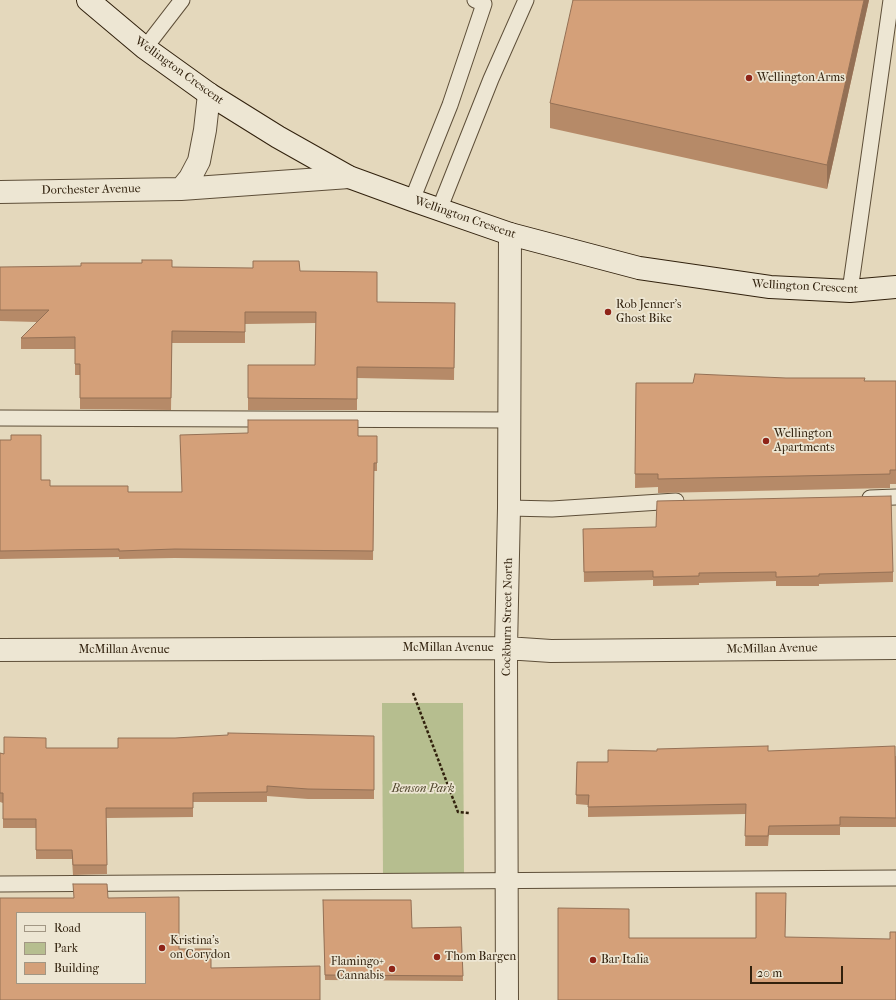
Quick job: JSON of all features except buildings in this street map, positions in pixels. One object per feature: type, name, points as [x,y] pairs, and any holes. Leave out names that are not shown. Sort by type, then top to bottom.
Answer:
[{"type":"street","name":"Wellington Crescent","points":[[88,0],[145,48],[209,94],[278,137],[349,177],[439,210],[510,234],[639,268],[770,287],[850,290],[896,287]]},
{"type":"street","points":[[181,189],[190,178],[199,161],[206,130],[209,94]]},
{"type":"street","name":"Dorchester Avenue","points":[[0,192],[181,189],[349,177]]},
{"type":"street","name":"Cockburn Street North","points":[[507,1000],[506,648],[510,420],[510,234]]},
{"type":"street","name":"McMillan Avenue","points":[[0,650],[506,648],[559,651],[896,648]]},
{"type":"lane","points":[[145,48],[182,0]]},
{"type":"lane","points":[[439,210],[491,79],[526,0]]},
{"type":"lane","points":[[850,290],[891,0]]},
{"type":"lane","points":[[412,200],[450,105],[481,1]]},
{"type":"lane","points":[[0,418],[510,420]]},
{"type":"lane","points":[[856,498],[896,497]]},
{"type":"lane","points":[[509,508],[552,509],[689,501]]},
{"type":"lane","points":[[0,884],[896,878]]},
{"type":"path","points":[[413,693],[458,812],[469,813]]},
{"type":"green space","name":"Benson Park","points":[[382,703],[463,703],[464,875],[383,877]]},
{"type":"place","name":"Wellington Arms","points":[[749,78]]},
{"type":"place","name":"Rob Jenner's Ghost Bike","points":[[608,312]]},
{"type":"place","name":"Wellington Apartments","points":[[766,441]]},
{"type":"place","name":"Kristina's on Corydon","points":[[162,948]]},
{"type":"place","name":"Thom Bargen","points":[[437,957]]},
{"type":"place","name":"Bar Italia","points":[[593,960]]},
{"type":"place","name":"Flamingo+ Cannabis","points":[[392,969]]}]
